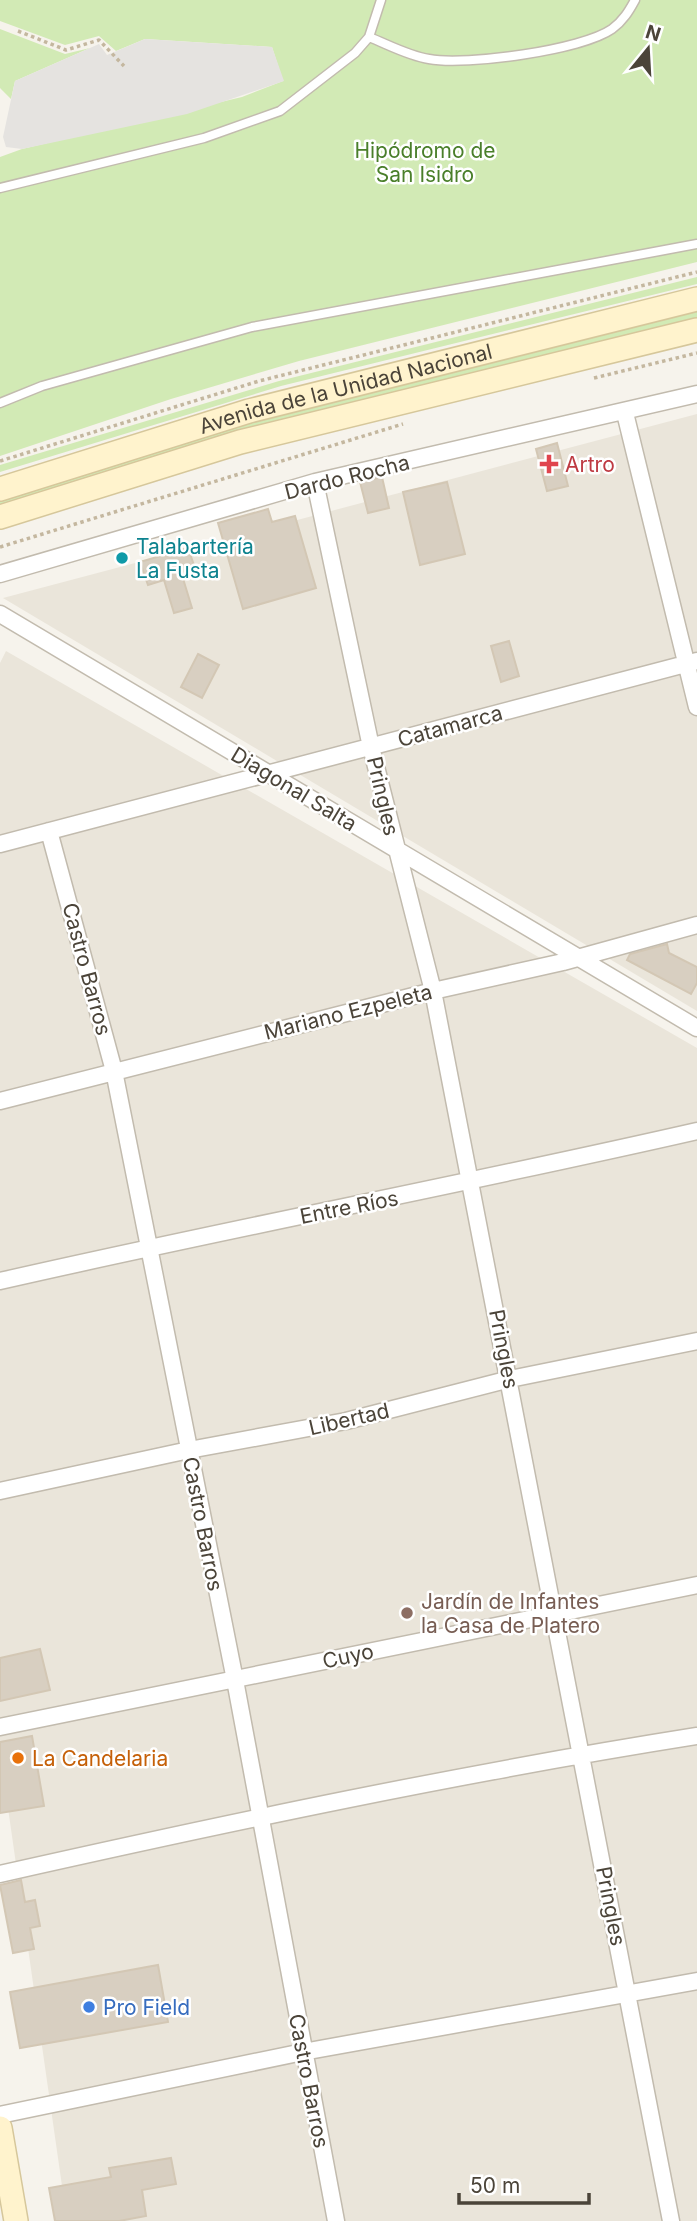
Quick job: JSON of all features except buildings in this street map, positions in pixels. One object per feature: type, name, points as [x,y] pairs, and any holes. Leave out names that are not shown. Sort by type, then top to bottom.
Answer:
[{"type":"main road","name":"Avenida de la Unidad Nacional","points":[[0,489],[249,411],[697,299]]},
{"type":"main road","name":"Avenida de la Unidad Nacional","points":[[0,517],[240,442],[697,330]]},
{"type":"main road","points":[[0,2128],[16,2221]]},
{"type":"street","name":"Dardo Rocha","points":[[0,574],[315,482],[625,413],[697,394]]},
{"type":"street","points":[[625,413],[692,663],[697,707]]},
{"type":"street","name":"Pringles","points":[[315,482],[372,747],[433,991],[671,2221]]},
{"type":"street","name":"Diagonal Salta","points":[[0,614],[697,1028]]},
{"type":"street","name":"Catamarca","points":[[0,844],[692,663]]},
{"type":"street","name":"Castro Barros","points":[[49,831],[114,1071],[235,1680],[336,2221]]},
{"type":"street","name":"Mariano Ezpeleta","points":[[0,1101],[433,991],[579,958],[697,925]]},
{"type":"street","name":"Entre Ríos","points":[[0,1281],[149,1247],[470,1183],[697,1131]]},
{"type":"street","name":"Libertad","points":[[0,1490],[188,1450],[345,1421],[510,1379],[697,1341]]},
{"type":"street","name":"Cuyo","points":[[0,1727],[697,1585]]},
{"type":"street","points":[[0,1874],[260,1815],[580,1755],[697,1736]]},
{"type":"street","points":[[0,2115],[303,2052],[697,1981]]},
{"type":"lane","points":[[0,188],[204,138],[280,111],[337,68],[369,37],[381,0]]},
{"type":"lane","points":[[369,37],[429,59],[493,59],[592,39],[611,30],[624,19],[635,0]]},
{"type":"lane","points":[[0,403],[42,387],[252,327],[697,244]]},
{"type":"path","points":[[18,31],[66,50],[99,40],[124,66]]},
{"type":"path","points":[[0,461],[259,381],[697,272]]},
{"type":"path","points":[[589,379],[697,353]]},
{"type":"path","points":[[0,547],[406,423]]},
{"type":"shaded area","points":[[145,39],[272,47],[284,81],[187,114],[22,149],[6,147],[3,137],[15,81],[99,44],[107,55]]},
{"type":"shaded area","points":[[697,414],[697,1011],[3,598]]},
{"type":"shaded area","points":[[6,651],[697,1048],[697,2221],[67,2221],[0,1752],[0,663]]},
{"type":"green space","name":"Hipódromo de San Isidro","points":[[0,0],[697,0],[697,262],[299,361],[171,399],[0,456],[0,157],[22,149],[242,97],[283,81],[272,47],[145,39],[116,51],[99,36],[65,45],[0,21]]},
{"type":"green space","points":[[0,29],[65,54],[90,48],[15,81],[11,99],[0,88]]},
{"type":"green space","points":[[697,277],[697,284],[281,386],[0,472],[0,465],[279,381]]},
{"type":"green space","points":[[697,307],[697,320],[0,511],[0,497],[225,428]]},
{"type":"place","name":"Artro","points":[[549,464]]},
{"type":"place","name":"Talabartería La Fusta","points":[[122,558]]},
{"type":"place","name":"Jardín de Infantes la Casa de Platero","points":[[407,1613]]},
{"type":"place","name":"La Candelaria","points":[[18,1758]]},
{"type":"place","name":"Pro Field","points":[[89,2007]]}]
